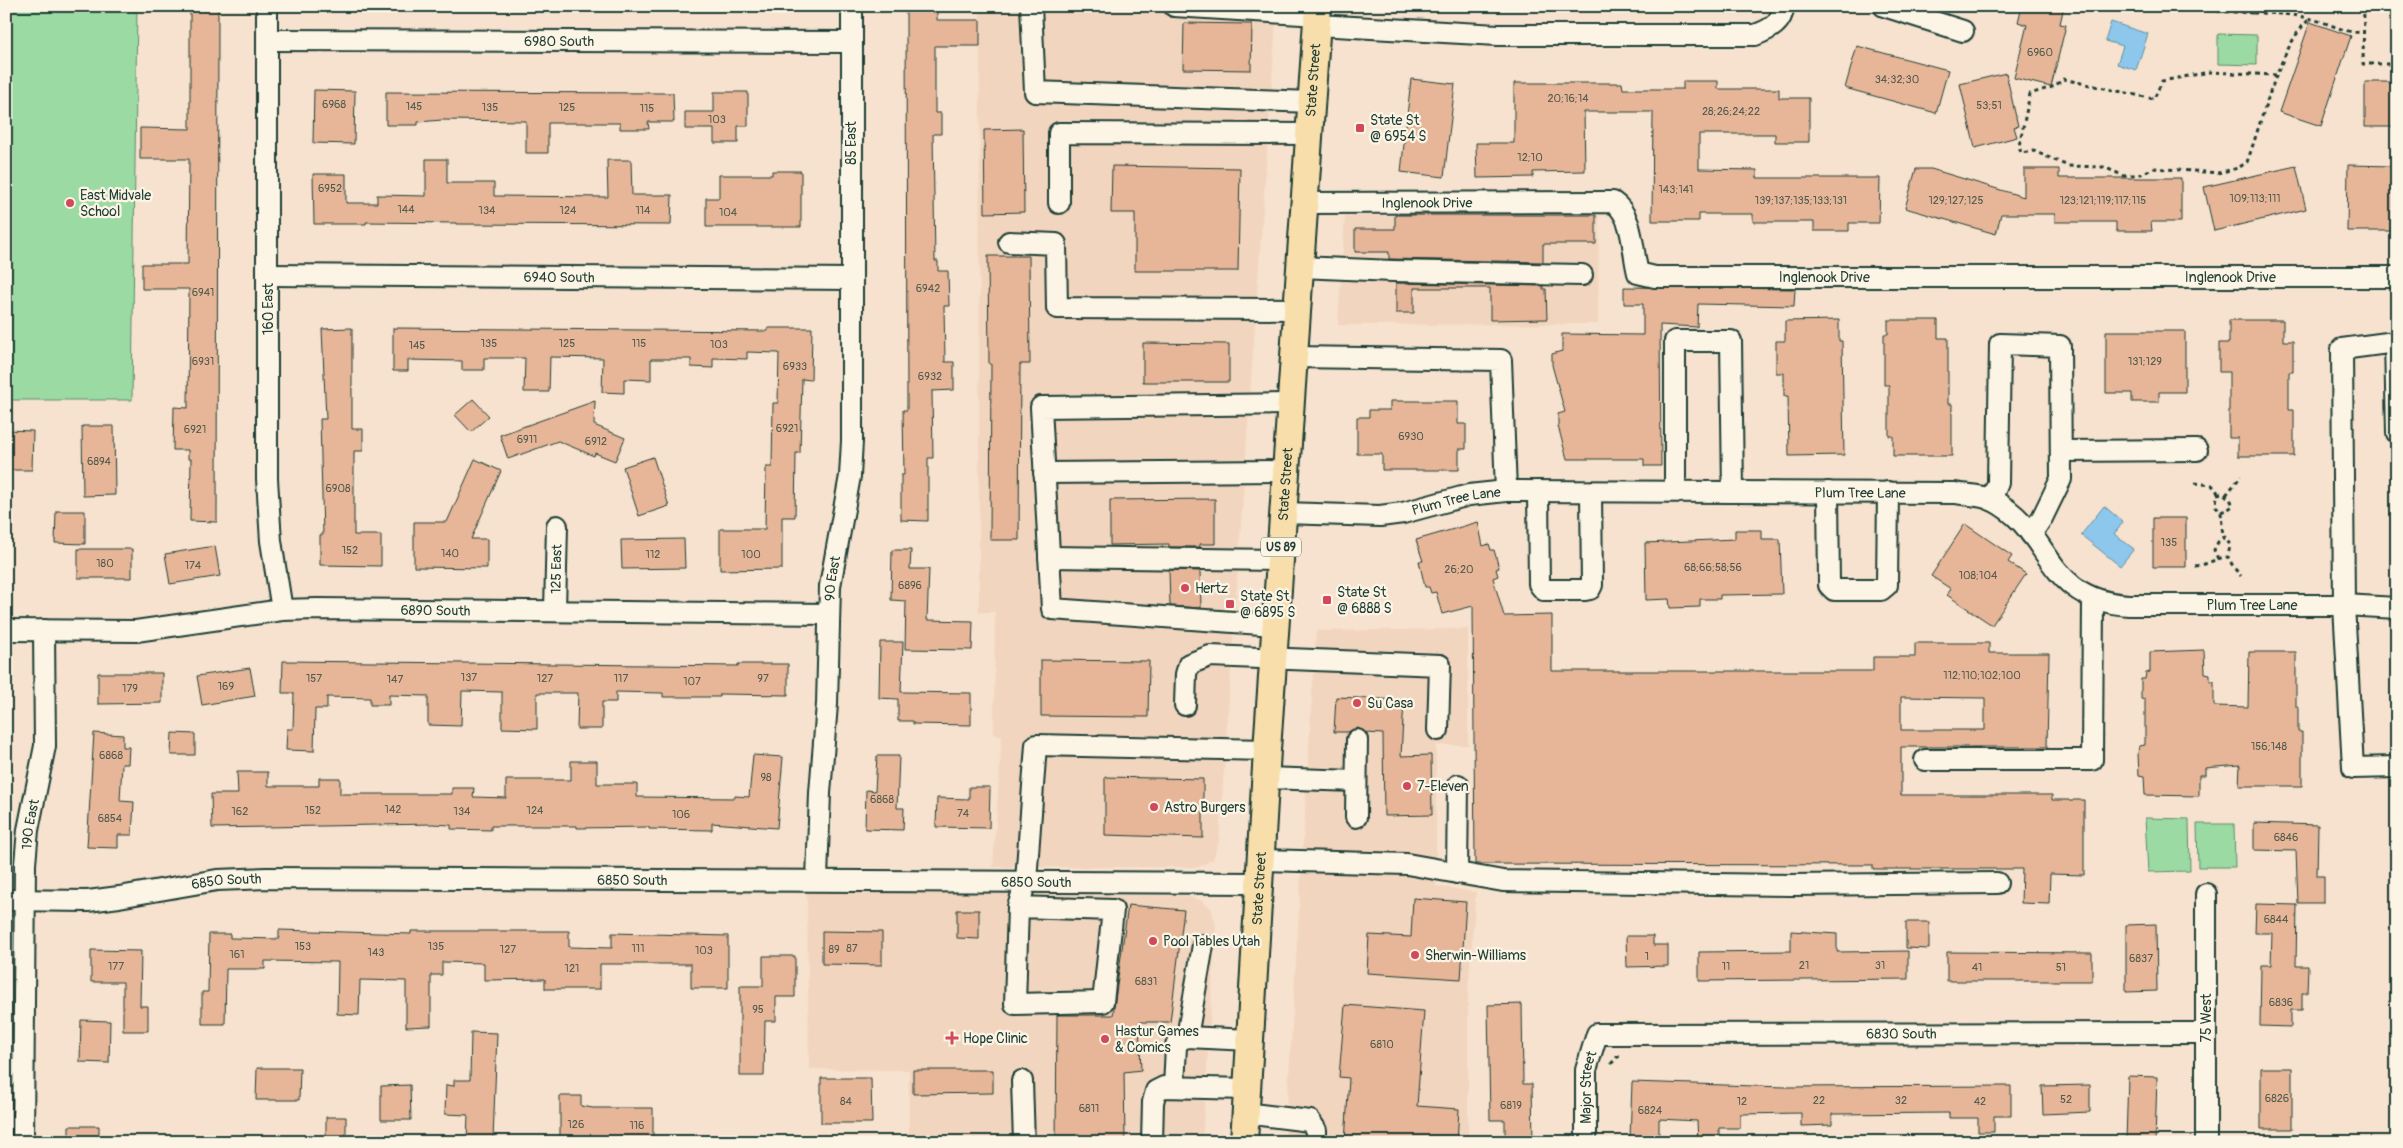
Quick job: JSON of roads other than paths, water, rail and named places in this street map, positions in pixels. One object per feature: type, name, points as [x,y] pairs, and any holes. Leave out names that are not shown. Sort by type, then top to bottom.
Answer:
[{"type":"main road","name":"State Street","points":[[1244,1142],[1275,625],[1318,15]]},
{"type":"street","name":"160 East","points":[[267,6],[269,515],[282,610]]},
{"type":"street","name":"85 East","points":[[852,6],[852,279]]},
{"type":"street","points":[[1030,6],[1035,92],[1312,102]]},
{"type":"street","points":[[1174,6],[1318,15],[1498,35],[1755,35],[1770,30],[1783,15],[1784,6]]},
{"type":"street","points":[[1884,6],[1963,31]]},
{"type":"street","name":"6980 South","points":[[267,40],[851,42]]},
{"type":"street","points":[[1059,203],[1059,133],[1309,134]]},
{"type":"street","name":"Inglenook Drive","points":[[1305,203],[1613,202],[1619,206],[1625,218],[1638,272],[1656,277],[2397,277]]},
{"type":"street","points":[[1009,242],[1056,244],[1057,308],[1297,309]]},
{"type":"street","points":[[1300,267],[1582,275]]},
{"type":"street","name":"6940 South","points":[[268,275],[852,279]]},
{"type":"street","name":"90 East","points":[[818,879],[820,793],[827,704],[828,614],[833,560],[850,476],[852,279]]},
{"type":"street","points":[[1675,491],[1675,341],[1731,341],[1733,492]]},
{"type":"street","points":[[2397,433],[2396,342],[2342,349],[2344,606],[2353,768],[2397,767]]},
{"type":"street","points":[[1991,500],[1998,483],[2000,344],[2060,346],[2061,479],[2042,518],[2031,534]]},
{"type":"street","points":[[1294,357],[1501,360],[1506,491]]},
{"type":"street","points":[[1275,625],[1052,609],[1041,407],[1291,404]]},
{"type":"street","points":[[2062,451],[2197,450]]},
{"type":"street","points":[[1044,473],[1286,471]]},
{"type":"street","name":"Plum Tree Lane","points":[[1283,513],[1380,516],[1403,513],[1469,495],[1506,491],[1955,493],[1991,500],[2014,514],[2031,534],[2052,566],[2070,584],[2093,599],[2111,604],[2397,608]]},
{"type":"street","points":[[1538,491],[1539,584],[1544,590],[1590,589],[1592,585],[1591,492]]},
{"type":"street","points":[[1828,492],[1829,585],[1834,590],[1881,590],[1887,585],[1888,492]]},
{"type":"street","name":"125 East","points":[[555,611],[557,526]]},
{"type":"street","points":[[1049,557],[1280,560]]},
{"type":"street","points":[[1925,760],[2092,760],[2093,599]]},
{"type":"street","name":"6890 South","points":[[6,630],[136,631],[282,610],[828,614]]},
{"type":"street","name":"190 East","points":[[23,1142],[15,900],[45,746],[44,630]]},
{"type":"street","points":[[1185,705],[1186,674],[1189,664],[1210,656],[1440,665],[1438,730]]},
{"type":"street","points":[[1356,817],[1357,740]]},
{"type":"street","points":[[1018,908],[1113,910],[1103,1002],[1015,1004],[1018,908],[1026,881],[1036,745],[1267,750]]},
{"type":"street","points":[[1265,778],[1356,780]]},
{"type":"street","points":[[1457,873],[1458,785]]},
{"type":"street","name":"6850 South","points":[[15,900],[88,901],[119,898],[217,880],[266,878],[1026,881],[1407,864],[1503,881],[1790,885],[1997,883]]},
{"type":"street","name":"75 West","points":[[2206,894],[2206,1142]]},
{"type":"street","points":[[1187,1038],[1204,945]]},
{"type":"street","name":"6830 South","points":[[1596,1034],[2206,1033]]},
{"type":"street","name":"Major Street","points":[[1586,1142],[1586,1070],[1596,1034]]},
{"type":"street","points":[[1174,1087],[1176,1046],[1180,1040],[1187,1038],[1250,1040]]},
{"type":"street","points":[[1022,1082],[1024,1142]]},
{"type":"street","points":[[1152,1142],[1153,1102],[1156,1091],[1164,1087],[1174,1087],[1246,1101],[1310,1121],[1316,1130],[1316,1142]]},
{"type":"water","points":[[2111,22],[2148,34],[2136,70],[2117,64],[2123,46],[2105,41]]},
{"type":"water","points":[[2104,506],[2123,522],[2114,534],[2134,549],[2120,566],[2081,535]]},
{"type":"place","name":"State St @ 6954 S","points":[[1360,128]]},
{"type":"place","name":"East Midvale School","points":[[70,203]]},
{"type":"place","name":"Hertz","points":[[1185,588]]},
{"type":"place","name":"State St @ 6888 S","points":[[1327,600]]},
{"type":"place","name":"State St @ 6895 S","points":[[1230,604]]},
{"type":"place","name":"Su Casa","points":[[1357,703]]},
{"type":"place","name":"7-Eleven","points":[[1407,786]]},
{"type":"place","name":"Astro Burgers","points":[[1154,807]]},
{"type":"place","name":"Pool Tables Utah","points":[[1153,941]]},
{"type":"place","name":"Sherwin-Williams","points":[[1415,955]]},
{"type":"place","name":"Hope Clinic","points":[[952,1038]]},
{"type":"place","name":"Hastur Games & Comics","points":[[1105,1039]]}]
